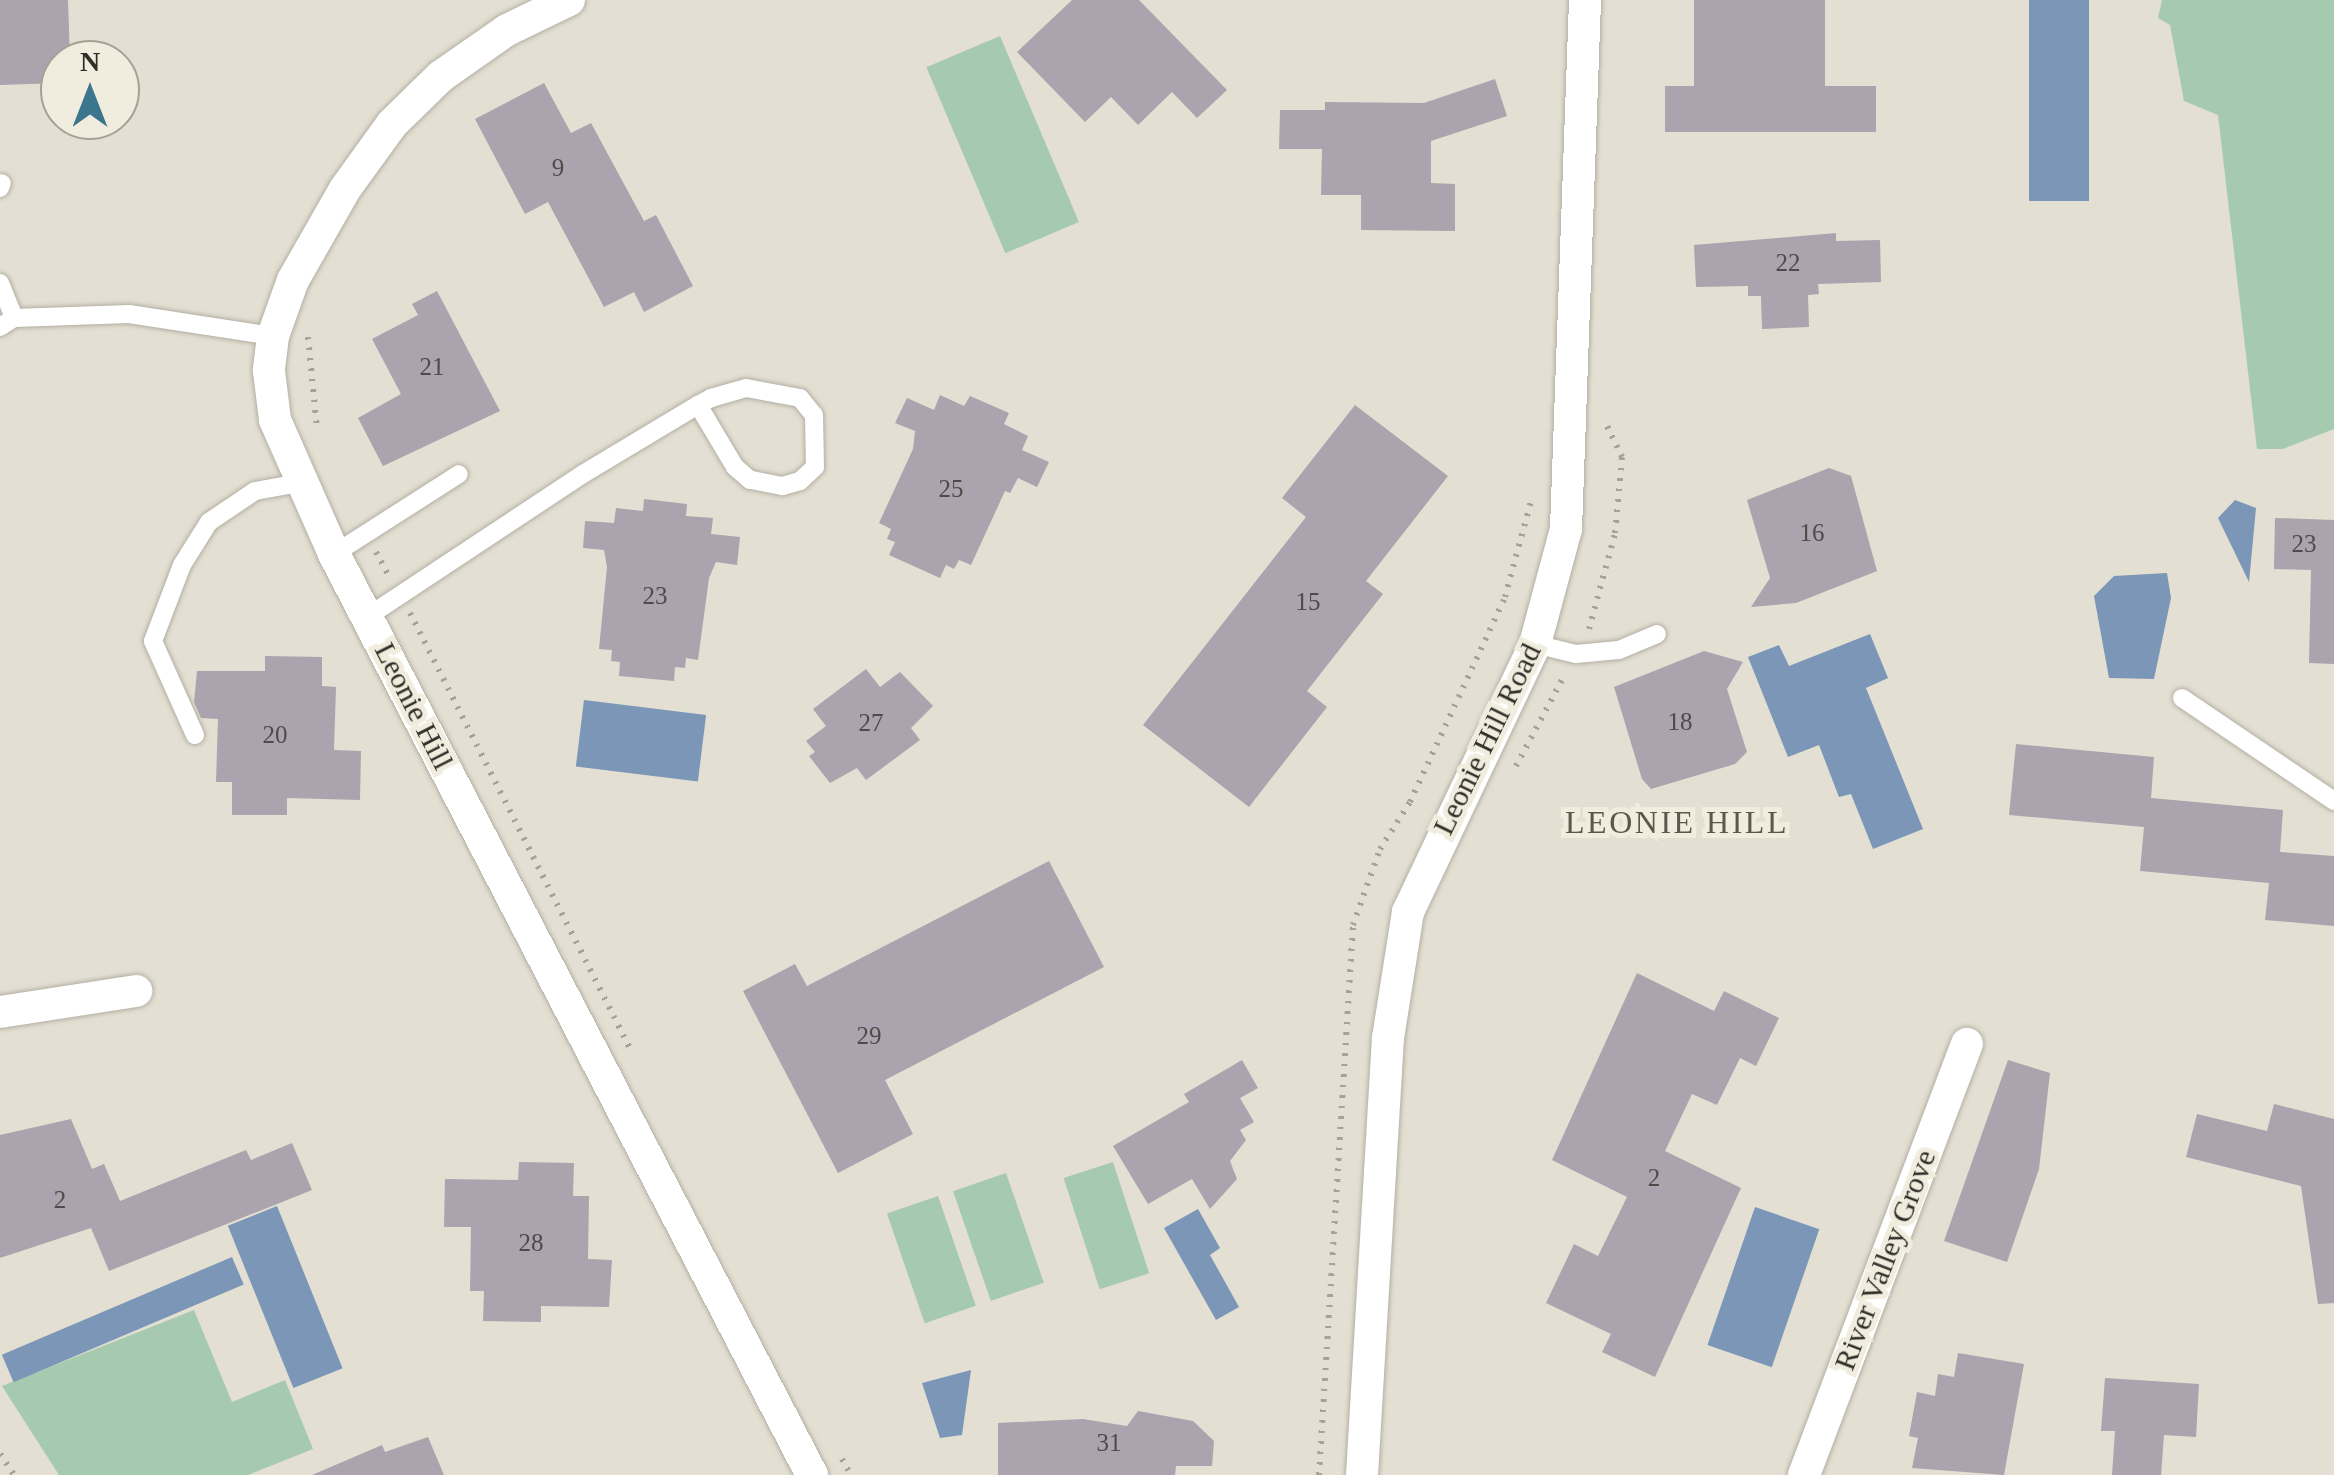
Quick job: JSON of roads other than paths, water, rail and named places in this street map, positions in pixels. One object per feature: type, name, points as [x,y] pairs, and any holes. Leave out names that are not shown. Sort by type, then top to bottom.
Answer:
[{"type":"street","name":"Leonie Hill","points":[[569,0],[507,30],[458,64],[392,124],[345,189],[293,280],[273,336],[269,371],[275,420],[334,554],[812,1475]]},
{"type":"street","name":"Leonie Hill Road","points":[[1362,1475],[1388,1038],[1408,912],[1535,644],[1558,571],[1571,489],[1585,0]]},
{"type":"street","points":[[0,1012],[136,991]]},
{"type":"street","name":"River Valley Grove","points":[[1804,1475],[1967,1044]]},
{"type":"lane","points":[[0,283],[7,322],[129,314],[273,336]]},
{"type":"lane","points":[[368,617],[698,405],[746,388],[800,398],[814,415],[815,466],[800,481],[782,486],[750,480],[735,467],[698,405]]},
{"type":"lane","points":[[334,554],[460,474]]},
{"type":"lane","points":[[195,734],[153,642],[182,564],[209,522],[255,492],[300,483]]},
{"type":"lane","points":[[1535,644],[1576,654],[1618,650],[1657,634]]},
{"type":"lane","points":[[2182,698],[2334,800]]},
{"type":"water","points":[[2029,0],[2089,0],[2089,201],[2029,201]]},
{"type":"water","points":[[2235,500],[2256,508],[2249,582],[2218,518]]},
{"type":"water","points":[[2167,573],[2171,598],[2154,679],[2109,678],[2094,596],[2114,576]]},
{"type":"water","points":[[1870,634],[1888,678],[1866,688],[1923,829],[1873,849],[1851,794],[1839,797],[1819,745],[1788,757],[1748,657],[1779,645],[1789,666]]},
{"type":"water","points":[[584,700],[706,715],[698,781],[576,767]]},
{"type":"water","points":[[277,1206],[343,1368],[293,1388],[228,1226]]},
{"type":"water","points":[[1755,1207],[1819,1229],[1772,1367],[1707,1345]]},
{"type":"water","points":[[1198,1209],[1220,1248],[1210,1255],[1239,1307],[1216,1320],[1164,1228]]},
{"type":"water","points":[[232,1257],[244,1285],[14,1382],[2,1355]]},
{"type":"water","points":[[971,1370],[962,1435],[940,1438],[922,1383]]},
{"type":"district","name":"LEONIE HILL","points":[[1677,822]]}]
